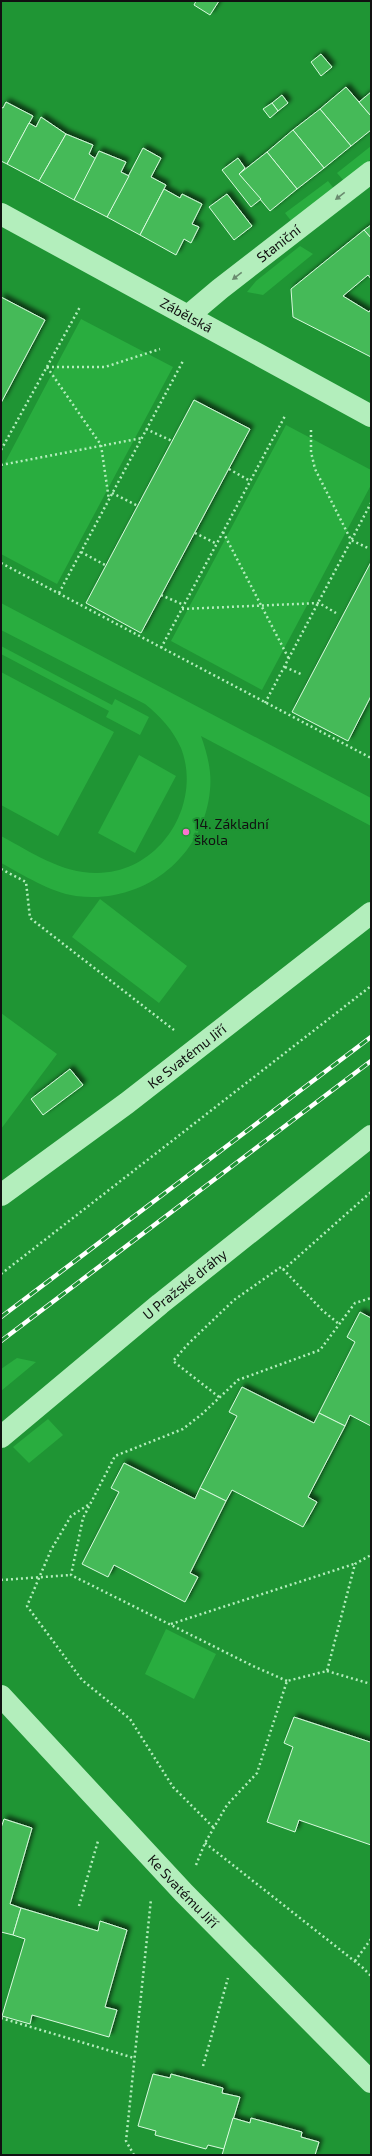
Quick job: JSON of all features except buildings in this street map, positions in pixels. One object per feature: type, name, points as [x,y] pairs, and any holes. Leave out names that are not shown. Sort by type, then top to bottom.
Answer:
[{"type":"street","name":"Staniční","points":[[188,316],[220,289],[371,172]]},
{"type":"street","name":"Zábělská","points":[[1,214],[371,416]]},
{"type":"street","name":"Ke Svatému Jiří","points":[[1,1195],[127,1103],[371,913]]},
{"type":"street","name":"U Pražské dráhy","points":[[1,1437],[165,1300],[371,1136]]},
{"type":"street","name":"Ke Svatému Jiří","points":[[1,1696],[184,1893],[371,2082]]},
{"type":"path","points":[[1,450],[80,307]]},
{"type":"path","points":[[47,367],[105,367],[160,349]]},
{"type":"path","points":[[59,593],[183,361]]},
{"type":"path","points":[[47,367],[101,445],[109,500]]},
{"type":"path","points":[[161,648],[285,416]]},
{"type":"path","points":[[146,429],[172,441]]},
{"type":"path","points":[[311,430],[311,452],[315,469],[351,540],[368,548]]},
{"type":"path","points":[[1,465],[142,438]]},
{"type":"path","points":[[229,469],[250,481]]},
{"type":"path","points":[[112,493],[138,506]]},
{"type":"path","points":[[265,703],[371,503]]},
{"type":"path","points":[[223,532],[289,660]]},
{"type":"path","points":[[195,533],[217,544]]},
{"type":"path","points":[[81,552],[106,566]]},
{"type":"path","points":[[1,563],[371,758]]},
{"type":"path","points":[[162,595],[184,605]]},
{"type":"path","points":[[182,609],[318,603],[336,613]]},
{"type":"path","points":[[285,667],[303,675]]},
{"type":"path","points":[[1,869],[26,882],[30,918],[175,1031]]},
{"type":"path","points":[[1,1274],[371,986]]},
{"type":"path","points":[[283,1270],[371,1192]]},
{"type":"path","points":[[220,1397],[173,1361],[188,1344],[234,1300],[281,1267],[322,1310],[339,1324]]},
{"type":"path","points":[[71,1575],[83,1518],[88,1505],[115,1456],[183,1429],[202,1414],[238,1380],[320,1350],[355,1303],[371,1298]]},
{"type":"path","points":[[88,1505],[71,1516],[51,1550],[27,1606],[82,1680],[130,1719],[173,1787],[214,1828]]},
{"type":"path","points":[[171,1624],[354,1564],[371,1555]]},
{"type":"path","points":[[327,1671],[354,1564]]},
{"type":"path","points":[[1,1580],[71,1575],[287,1681],[327,1671],[371,1684]]},
{"type":"path","points":[[184,1893],[205,1843],[214,1828],[228,1805],[257,1773],[287,1681]]},
{"type":"path","points":[[79,1906],[107,1810]]},
{"type":"path","points":[[205,1843],[355,1961],[371,1976]]},
{"type":"path","points":[[134,2155],[126,2141],[146,1935],[156,1863]]},
{"type":"path","points":[[355,1961],[371,1939]]},
{"type":"path","points":[[203,2066],[237,1947]]},
{"type":"path","points":[[1,2018],[134,2058]]},
{"type":"green space","points":[[371,146],[371,159],[344,181],[337,173]]},
{"type":"green space","points":[[328,181],[335,190],[292,222],[285,213]]},
{"type":"green space","points":[[300,246],[313,254],[263,295],[247,292],[256,281]]},
{"type":"green space","points":[[81,319],[173,367],[57,584],[1,554],[1,470]]},
{"type":"green space","points":[[286,425],[371,470],[371,485],[262,690],[171,641]]},
{"type":"green space","points":[[1,603],[371,798],[371,826],[201,736],[210,769],[210,790],[205,814],[196,836],[183,855],[166,872],[146,884],[124,893],[101,897],[76,896],[46,887],[1,863],[1,836],[58,866],[83,872],[96,873],[119,870],[139,862],[156,849],[170,832],[180,813],[186,792],[186,770],[178,741],[161,718],[145,704],[1,630]]},
{"type":"green space","points":[[1,646],[112,705],[115,699],[149,717],[140,735],[106,717],[109,711],[1,654]]},
{"type":"green space","points":[[1,672],[114,732],[58,836],[1,805]]},
{"type":"green space","points":[[139,755],[176,776],[135,853],[98,833]]},
{"type":"green space","points":[[100,899],[187,966],[159,1003],[72,937]]},
{"type":"green space","points":[[1,1013],[57,1054],[1,1129]]},
{"type":"green space","points":[[17,1358],[36,1362],[1,1391],[1,1369]]},
{"type":"green space","points":[[48,1419],[63,1435],[29,1463],[13,1447]]},
{"type":"green space","points":[[166,1629],[216,1654],[194,1699],[145,1674]]},
{"type":"railway","points":[[1,1317],[371,1037]]},
{"type":"railway","points":[[1,1341],[371,1061]]},
{"type":"place","name":"14. Základní škola","points":[[186,832]]}]
